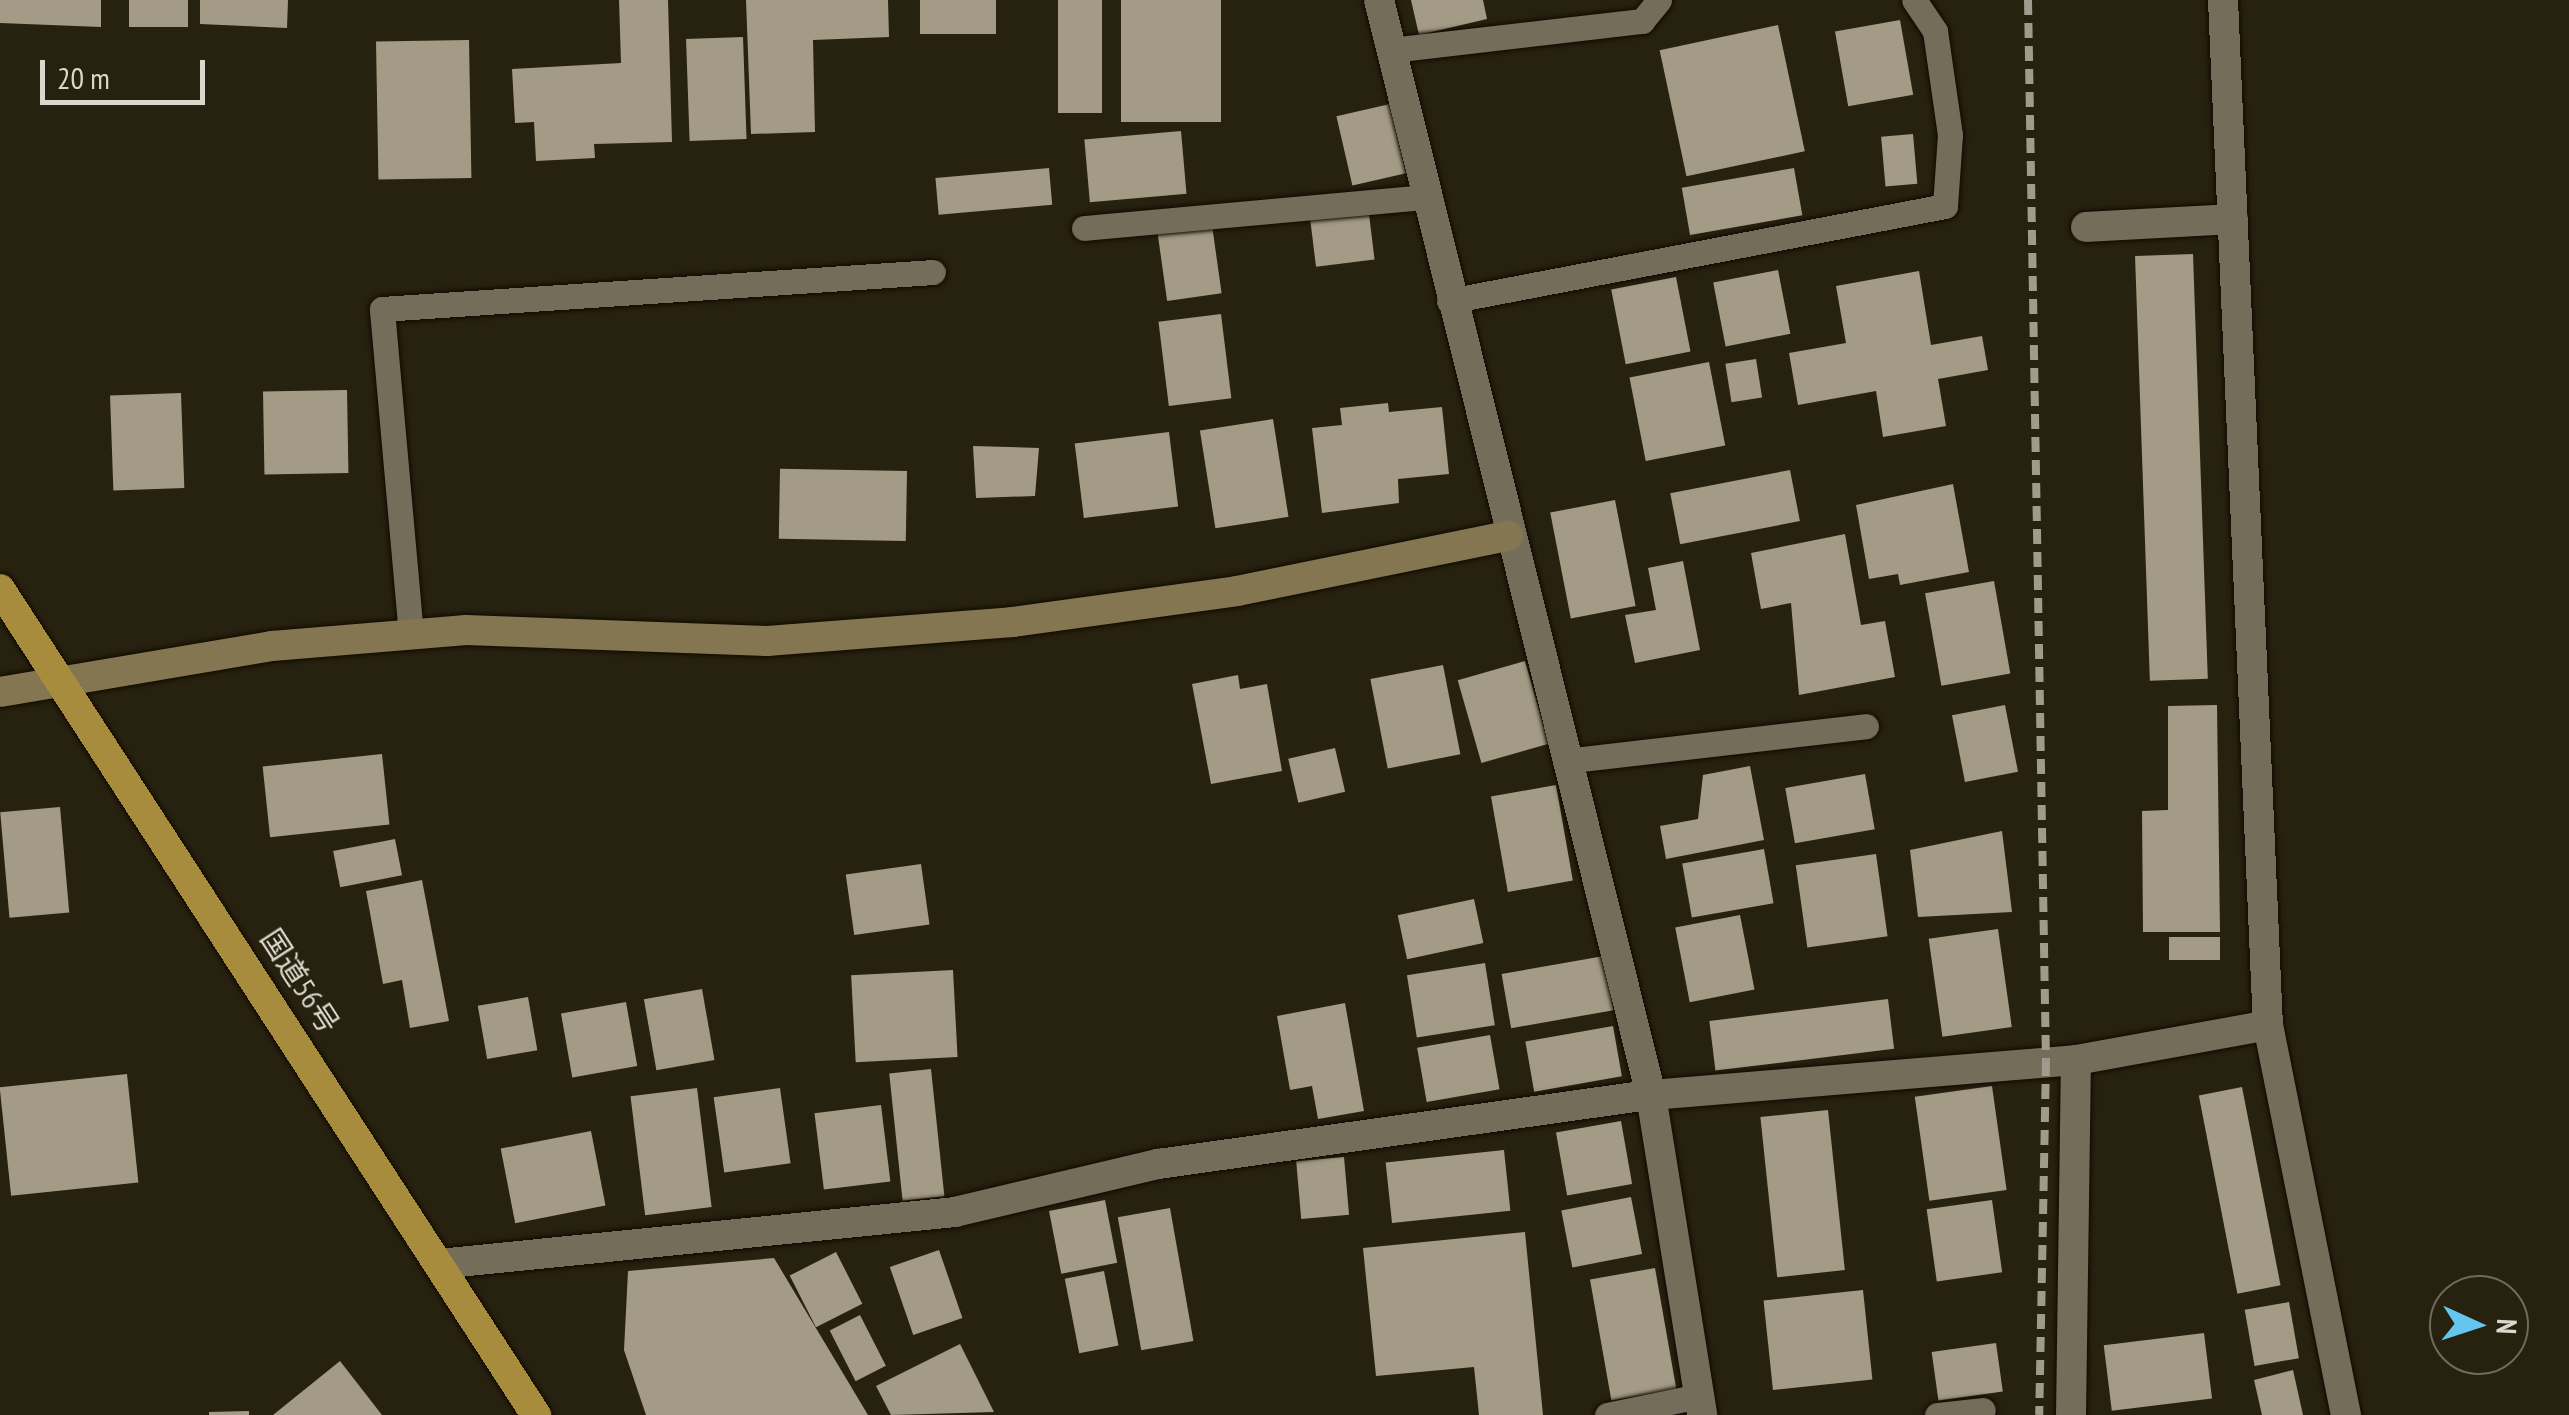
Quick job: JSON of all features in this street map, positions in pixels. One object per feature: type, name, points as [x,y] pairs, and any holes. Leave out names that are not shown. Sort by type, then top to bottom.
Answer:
[{"type":"highway","name":"国道56号","points":[[0,588],[536,1415]]},
{"type":"street","points":[[1379,0],[1449,301],[1651,1095],[1700,1405]]},
{"type":"street","points":[[2223,0],[2268,1024],[2346,1415]]},
{"type":"street","points":[[2086,227],[2234,219]]},
{"type":"street","points":[[0,692],[60,680],[412,635],[767,641],[1012,622],[1238,590],[1508,536]]},
{"type":"street","points":[[439,1264],[954,1212],[1158,1164],[1651,1095],[2076,1060],[2268,1024]]},
{"type":"street","points":[[2071,1415],[2076,1060]]},
{"type":"lane","points":[[1391,50],[1642,21],[1659,0]]},
{"type":"lane","points":[[1449,301],[1945,206],[1950,135],[1935,31],[1914,0]]},
{"type":"lane","points":[[1084,228],[1425,197]]},
{"type":"lane","points":[[412,635],[382,309],[933,272]]},
{"type":"lane","points":[[1565,761],[1866,726]]},
{"type":"lane","points":[[1606,1415],[1700,1405]]},
{"type":"lane","points":[[1937,1415],[1983,1410]]},
{"type":"building","points":[[0,0],[101,0],[101,27],[0,23]]},
{"type":"building","points":[[129,0],[188,0],[188,27],[129,27]]},
{"type":"building","points":[[200,0],[288,0],[287,28],[200,24]]},
{"type":"building","points":[[619,0],[668,0],[672,142],[594,144],[595,158],[536,161],[534,122],[515,123],[512,69],[621,63]]},
{"type":"building","points":[[746,0],[888,0],[889,37],[813,40],[815,132],[751,134]]},
{"type":"building","points":[[920,0],[996,0],[996,34],[920,34]]},
{"type":"building","points":[[1058,0],[1102,0],[1102,113],[1058,113]]},
{"type":"building","points":[[1121,0],[1221,0],[1221,122],[1121,122]]},
{"type":"building","points":[[1411,0],[1483,0],[1487,19],[1419,35]]},
{"type":"building","points":[[1900,20],[1913,95],[1848,106],[1835,31]]},
{"type":"building","points":[[1778,25],[1805,151],[1686,176],[1660,50]]},
{"type":"building","points":[[743,37],[747,139],[690,141],[686,39]]},
{"type":"building","points":[[469,40],[471,178],[378,180],[376,42]]},
{"type":"building","points":[[1390,104],[1406,173],[1352,186],[1336,116]]},
{"type":"building","points":[[1181,131],[1186,194],[1090,202],[1084,139]]},
{"type":"building","points":[[1913,134],[1917,184],[1885,187],[1881,137]]},
{"type":"building","points":[[1049,168],[1052,205],[939,215],[935,178]]},
{"type":"building","points":[[1794,168],[1802,215],[1690,235],[1682,188]]},
{"type":"building","points":[[1368,206],[1375,260],[1316,267],[1309,213]]},
{"type":"building","points":[[1212,225],[1222,293],[1167,301],[1158,233]]},
{"type":"building","points":[[2193,254],[2208,679],[2150,681],[2135,256]]},
{"type":"building","points":[[1778,270],[1790,334],[1726,346],[1713,283]]},
{"type":"building","points":[[1919,271],[1931,345],[1982,336],[1988,370],[1938,379],[1946,426],[1883,437],[1876,391],[1798,405],[1789,353],[1846,343],[1836,286]]},
{"type":"building","points":[[1676,277],[1691,352],[1626,364],[1611,290]]},
{"type":"building","points":[[1221,314],[1231,398],[1169,406],[1158,322]]},
{"type":"building","points":[[1756,359],[1762,398],[1731,402],[1725,364]]},
{"type":"building","points":[[1709,362],[1725,445],[1646,461],[1629,377]]},
{"type":"building","points":[[347,390],[348,473],[264,474],[263,391]]},
{"type":"building","points":[[181,393],[184,488],[113,490],[110,395]]},
{"type":"building","points":[[1388,403],[1389,412],[1442,407],[1449,474],[1398,479],[1399,503],[1322,513],[1312,428],[1342,425],[1340,408]]},
{"type":"building","points":[[1273,419],[1288,517],[1215,528],[1200,431]]},
{"type":"building","points":[[1169,432],[1178,506],[1084,518],[1075,444]]},
{"type":"building","points":[[973,446],[1039,448],[1035,496],[976,498]]},
{"type":"building","points":[[780,469],[907,471],[906,541],[779,539]]},
{"type":"building","points":[[1790,470],[1800,521],[1680,544],[1670,493]]},
{"type":"building","points":[[1953,484],[1969,572],[1900,585],[1898,574],[1869,579],[1856,505]]},
{"type":"building","points":[[1615,500],[1636,606],[1571,619],[1550,513]]},
{"type":"building","points":[[1845,534],[1861,625],[1885,621],[1895,677],[1799,695],[1791,603],[1761,609],[1751,553]]},
{"type":"building","points":[[1683,561],[1700,650],[1635,663],[1625,615],[1656,610],[1648,568]]},
{"type":"building","points":[[1994,581],[2010,674],[1941,686],[1925,593]]},
{"type":"building","points":[[1525,661],[1549,744],[1481,763],[1458,680]]},
{"type":"building","points":[[1443,665],[1460,754],[1388,768],[1370,679]]},
{"type":"building","points":[[1238,675],[1240,689],[1267,684],[1282,771],[1211,784],[1192,684]]},
{"type":"building","points":[[2005,705],[2018,772],[1965,782],[1952,715]]},
{"type":"building","points":[[2217,705],[2220,932],[2143,932],[2142,811],[2168,810],[2168,706]]},
{"type":"building","points":[[1335,748],[1345,792],[1298,803],[1288,759]]},
{"type":"building","points":[[382,754],[389,825],[270,837],[263,767]]},
{"type":"building","points":[[1750,766],[1764,840],[1666,859],[1660,826],[1698,819],[1703,775]]},
{"type":"building","points":[[1865,774],[1875,829],[1795,843],[1785,788]]},
{"type":"building","points":[[1556,785],[1573,881],[1508,892],[1491,796]]},
{"type":"building","points":[[60,807],[69,913],[9,918],[0,812]]},
{"type":"building","points":[[2002,831],[2012,912],[1918,917],[1910,850]]},
{"type":"building","points":[[395,839],[402,875],[340,887],[333,851]]},
{"type":"building","points":[[1764,849],[1774,903],[1692,918],[1682,863]]},
{"type":"building","points":[[1876,854],[1888,936],[1807,947],[1796,865]]},
{"type":"building","points":[[921,864],[929,924],[854,935],[846,875]]},
{"type":"building","points":[[422,880],[449,1021],[410,1028],[402,980],[383,984],[366,891]]},
{"type":"building","points":[[1474,899],[1483,943],[1407,959],[1398,915]]},
{"type":"building","points":[[1740,915],[1755,990],[1690,1002],[1675,928]]},
{"type":"building","points":[[1998,929],[2012,1027],[1942,1037],[1929,939]]},
{"type":"building","points":[[2169,937],[2220,937],[2220,960],[2169,960]]},
{"type":"building","points":[[1604,956],[1614,1010],[1511,1028],[1502,974]]},
{"type":"building","points":[[1485,963],[1495,1025],[1417,1038],[1407,975]]},
{"type":"building","points":[[953,970],[958,1057],[856,1062],[851,975]]},
{"type":"building","points":[[702,989],[715,1060],[656,1070],[644,999]]},
{"type":"building","points":[[528,997],[537,1050],[487,1059],[478,1006]]},
{"type":"building","points":[[1888,999],[1894,1049],[1715,1071],[1709,1021]]},
{"type":"building","points":[[626,1002],[637,1066],[572,1077],[561,1013]]},
{"type":"building","points":[[1345,1003],[1364,1111],[1318,1119],[1312,1086],[1290,1090],[1277,1016]]},
{"type":"building","points":[[1613,1026],[1622,1076],[1534,1092],[1525,1041]]},
{"type":"building","points":[[1490,1035],[1500,1089],[1427,1102],[1417,1048]]},
{"type":"building","points":[[931,1069],[944,1196],[903,1201],[889,1073]]},
{"type":"building","points":[[127,1074],[138,1182],[11,1196],[0,1087]]},
{"type":"building","points":[[1992,1086],[2007,1190],[1929,1201],[1915,1097]]},
{"type":"building","points":[[2242,1087],[2281,1285],[2237,1294],[2199,1095]]},
{"type":"building","points":[[697,1088],[712,1207],[645,1215],[630,1096]]},
{"type":"building","points":[[780,1088],[791,1163],[724,1173],[714,1097]]},
{"type":"building","points":[[881,1105],[890,1181],[824,1190],[814,1113]]},
{"type":"building","points":[[1828,1110],[1845,1270],[1777,1277],[1760,1117]]},
{"type":"building","points":[[1621,1121],[1632,1184],[1567,1195],[1556,1132]]},
{"type":"building","points":[[591,1131],[606,1206],[515,1223],[501,1149]]},
{"type":"building","points":[[1504,1150],[1510,1211],[1392,1223],[1386,1162]]},
{"type":"building","points":[[1344,1157],[1349,1215],[1301,1219],[1296,1161]]},
{"type":"building","points":[[1631,1197],[1642,1254],[1572,1267],[1561,1211]]},
{"type":"building","points":[[1105,1200],[1117,1263],[1061,1274],[1049,1211]]},
{"type":"building","points":[[1992,1200],[2002,1272],[1937,1281],[1927,1209]]},
{"type":"building","points":[[1170,1208],[1193,1341],[1141,1350],[1118,1217]]},
{"type":"building","points":[[1525,1232],[1543,1415],[1479,1415],[1474,1367],[1376,1376],[1363,1248]]},
{"type":"building","points":[[939,1250],[962,1318],[913,1335],[890,1267]]},
{"type":"building","points":[[836,1252],[862,1304],[816,1327],[790,1276]]},
{"type":"building","points":[[774,1258],[868,1415],[646,1415],[624,1350],[628,1271]]},
{"type":"building","points":[[1655,1268],[1676,1389],[1611,1401],[1590,1279]]},
{"type":"building","points":[[1104,1271],[1119,1346],[1079,1353],[1065,1279]]},
{"type":"building","points":[[1863,1290],[1872,1380],[1773,1390],[1764,1300]]},
{"type":"building","points":[[2289,1302],[2299,1358],[2255,1366],[2245,1310]]},
{"type":"building","points":[[860,1315],[886,1366],[856,1381],[830,1330]]},
{"type":"building","points":[[2204,1333],[2212,1399],[2112,1411],[2104,1345]]},
{"type":"building","points":[[1996,1343],[2003,1392],[1938,1401],[1932,1352]]},
{"type":"building","points":[[960,1344],[994,1412],[891,1415],[876,1386]]},
{"type":"building","points":[[340,1361],[382,1415],[273,1415]]},
{"type":"building","points":[[2293,1370],[2303,1415],[2262,1415],[2254,1380]]},
{"type":"building","points":[[249,1411],[249,1415],[209,1415],[209,1412]]},
{"type":"railway","points":[[2028,0],[2046,1061],[2039,1415]]}]
